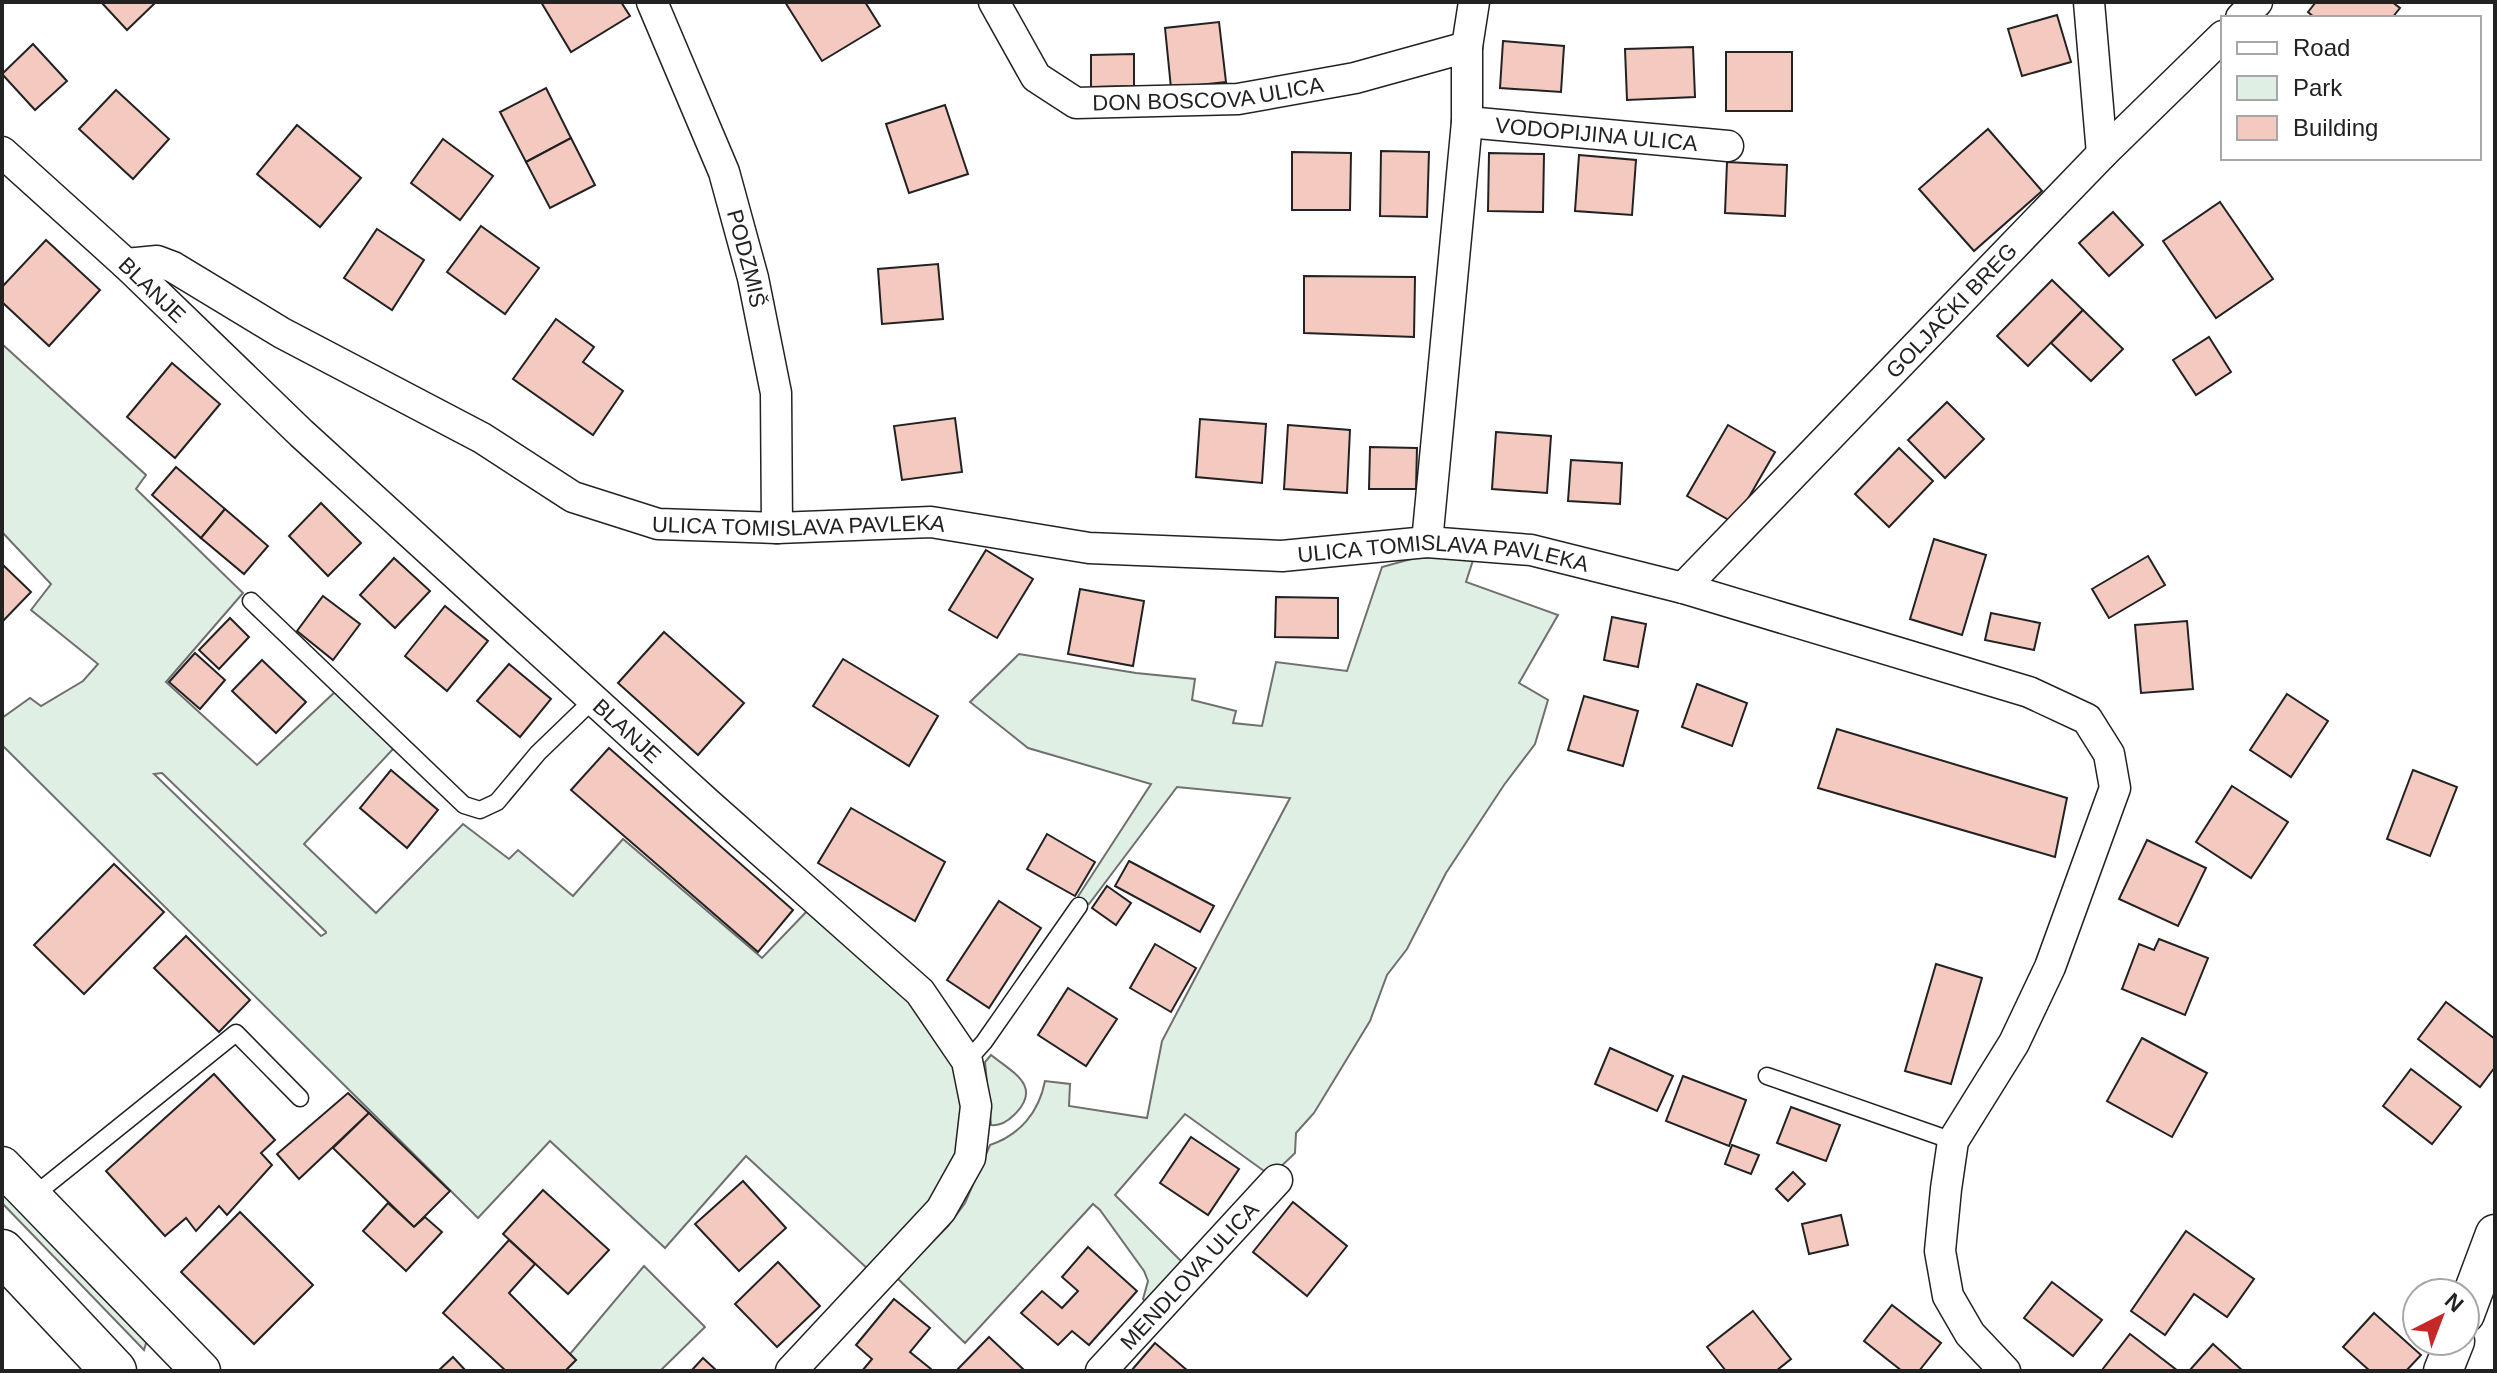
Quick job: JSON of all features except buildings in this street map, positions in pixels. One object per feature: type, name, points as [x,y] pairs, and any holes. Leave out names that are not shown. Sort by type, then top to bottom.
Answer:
[{"type":"main road","points":[[2,1252],[114,1371]]},
{"type":"street","name":"PODZMIŠ","points":[[652,2],[724,172],[753,278],[776,393],[777,528]]},
{"type":"street","name":"DON BOSCOVA ULICA","points":[[994,2],[1036,77],[1076,103],[1238,99],[1355,78],[1467,47]]},
{"type":"street","points":[[1427,542],[1467,122],[1467,47],[1474,2]]},
{"type":"street","points":[[2089,2],[2102,154]]},
{"type":"street","name":"GOLJAČKI BREG","points":[[1683,588],[2102,154],[2221,38]]},
{"type":"street","name":"VODOPIJINA ULICA","points":[[1467,122],[1728,146]]},
{"type":"street","name":"BLANJE","points":[[2,152],[126,264],[301,433],[593,700],[920,992],[967,1061],[976,1106],[970,1158],[941,1210],[791,1371]]},
{"type":"street","name":"ULICA TOMISLAVA PAVLEKA","points":[[126,264],[157,261],[173,267],[282,333],[482,438],[573,497],[658,524],[777,528],[931,522],[1089,548],[1282,556],[1427,542],[1531,550],[1683,588],[2029,692],[2087,719],[2109,754],[2115,788],[2050,967],[2014,1043],[1953,1141],[1940,1251],[1948,1296],[1970,1334],[2005,1371]]},
{"type":"street","points":[[2,1166],[201,1371]]},
{"type":"street","name":"MENDLOVA ULICA","points":[[1101,1371],[1277,1180]]},
{"type":"street","points":[[2479,1277],[2495,1234]]},
{"type":"lane","points":[[251,601],[464,805],[480,810],[497,802],[538,753],[593,700]]},
{"type":"lane","points":[[967,1061],[984,1042],[1079,906]]},
{"type":"lane","points":[[32,1197],[236,1033],[300,1098]]},
{"type":"lane","points":[[1767,1076],[1953,1141]]},
{"type":"green space","points":[[2,344],[146,475],[136,489],[243,593],[166,682],[257,765],[336,691],[394,748],[304,844],[376,913],[463,824],[509,859],[518,850],[573,896],[623,839],[762,958],[810,908],[923,1007],[957,1072],[963,1126],[958,1154],[941,1193],[870,1271],[746,1156],[665,1248],[550,1141],[478,1218],[2,745],[2,718],[30,698],[41,706],[83,681],[98,664],[31,610],[51,584],[2,532]],"holes":[[[162,773],[326,932],[321,936],[154,774]]]},
{"type":"green space","points":[[1476,551],[1466,582],[1558,615],[1519,683],[1548,700],[1535,744],[1446,873],[1407,949],[1387,975],[1370,1021],[1314,1113],[1296,1133],[1295,1153],[1271,1176],[1185,1114],[1115,1195],[1185,1265],[1147,1304],[1143,1299],[1148,1281],[1144,1271],[1093,1204],[965,1343],[897,1278],[948,1226],[965,1203],[990,1145],[1019,1129],[1026,1121],[1038,1103],[1045,1081],[1070,1084],[1069,1106],[1147,1118],[1162,1041],[1290,798],[1177,787],[1089,904],[1077,898],[1151,784],[1028,748],[970,702],[1019,654],[1195,679],[1192,700],[1236,711],[1233,723],[1262,726],[1276,662],[1347,671],[1382,567],[1422,556]]},
{"type":"green space","points":[[991,1055],[1016,1075],[1026,1088],[1022,1105],[1014,1115],[994,1125],[991,1125],[985,1062]]},
{"type":"green space","points":[[2,1188],[147,1340],[144,1350],[2,1203]]},
{"type":"green space","points":[[644,1266],[705,1327],[660,1371],[565,1371],[576,1360],[570,1354]]}]
